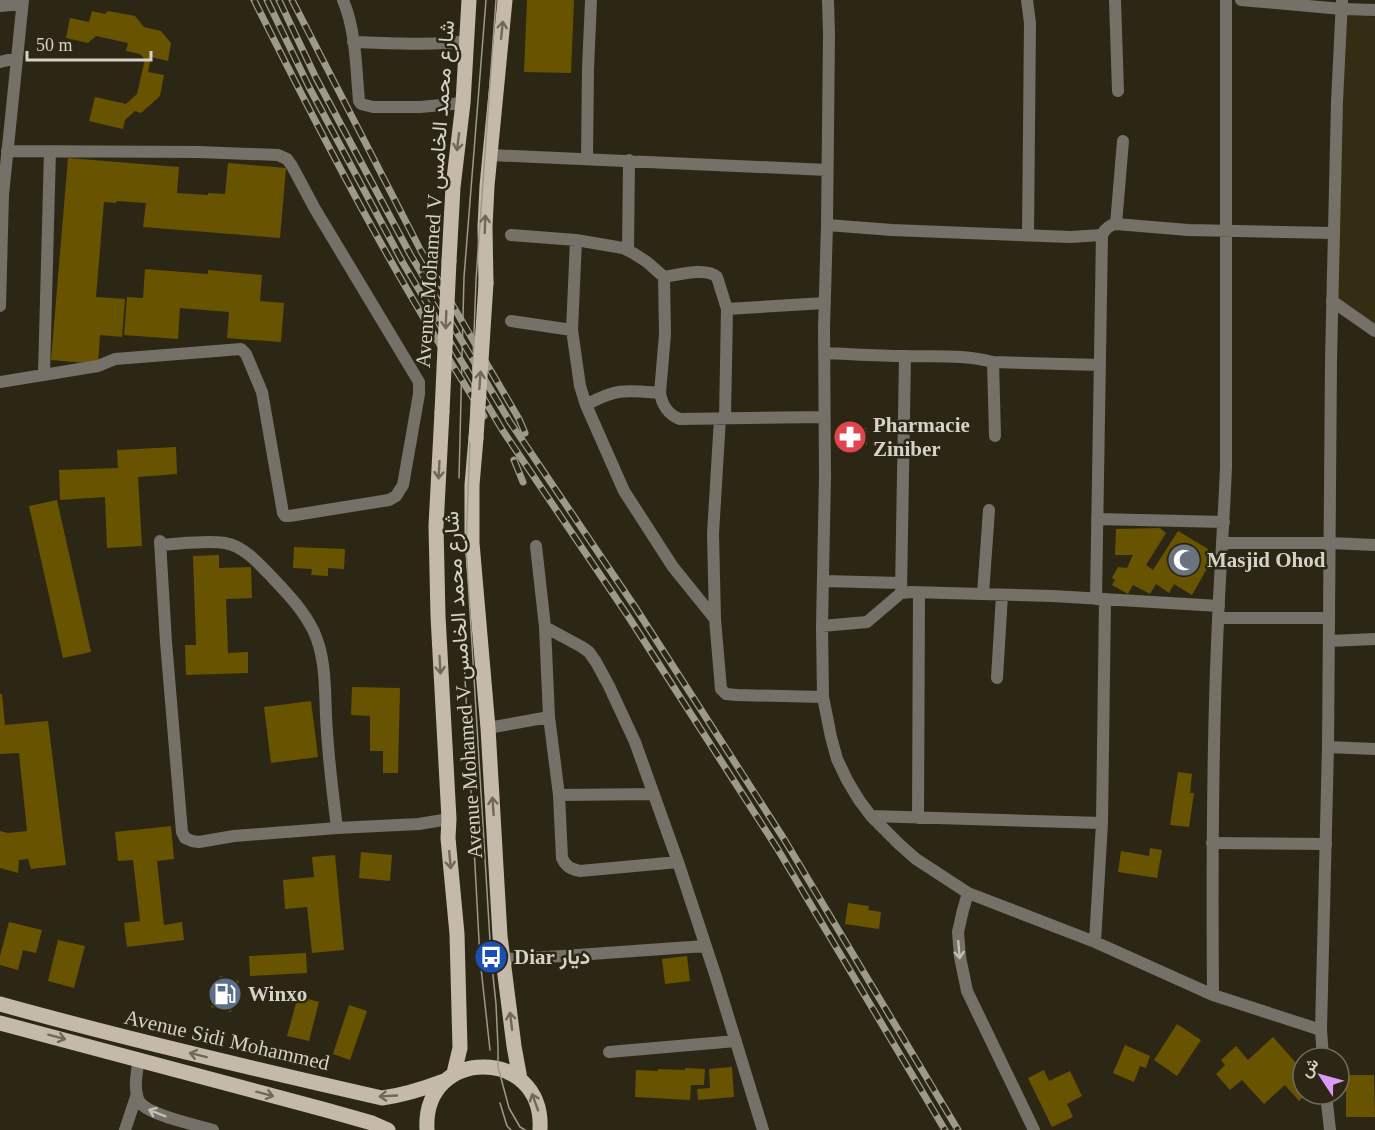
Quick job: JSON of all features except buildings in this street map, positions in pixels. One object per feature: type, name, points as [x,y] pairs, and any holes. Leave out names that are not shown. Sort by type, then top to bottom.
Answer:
[{"type":"main road","name":"Avenue Mohamed V شارع محمد الخامس","points":[[505,0],[487,186],[486,283],[472,485],[472,543],[488,728],[500,936],[520,1079]]},
{"type":"main road","name":"Avenue Mohamed V شارع محمد الخامس","points":[[427,1130],[427,1111],[433,1095],[449,1077],[460,1048],[457,934],[448,837],[436,526],[453,187],[463,103],[467,4]]},
{"type":"main road","name":"Avenue Sidi Mohammed","points":[[0,1004],[234,1064],[382,1098],[418,1091],[471,1067],[489,1066],[510,1072],[520,1079]]},
{"type":"main road","name":"Avenue Sidi Mohammed","points":[[0,1023],[372,1123],[388,1130]]},
{"type":"main road","points":[[520,1079],[532,1093],[538,1109],[540,1130]]},
{"type":"street","points":[[343,0],[353,42],[359,101],[363,105],[420,107],[463,103]]},
{"type":"street","points":[[586,158],[591,0]]},
{"type":"street","points":[[828,0],[822,626],[823,697],[837,759],[859,800],[871,816],[916,859],[968,893],[1095,942],[1213,995],[1321,1030]]},
{"type":"street","points":[[1027,0],[1030,23],[1028,234]]},
{"type":"street","points":[[1115,0],[1119,91]]},
{"type":"street","points":[[1213,995],[1212,843],[1218,612],[1224,522],[1227,316],[1226,0]]},
{"type":"street","points":[[1241,0],[1368,7]]},
{"type":"street","points":[[0,6],[22,2],[17,58],[5,120],[7,151],[1,195],[0,306]]},
{"type":"street","points":[[1322,1046],[1328,747],[1332,301],[1342,4]]},
{"type":"street","points":[[353,42],[422,44],[466,41]]},
{"type":"street","points":[[0,62],[17,58]]},
{"type":"street","points":[[1116,224],[1123,141]]},
{"type":"street","points":[[0,381],[98,366],[115,359],[241,349],[246,354],[262,392],[285,516],[389,500],[396,496],[403,485],[419,394],[419,382],[287,159],[278,155],[199,152],[7,151]]},
{"type":"street","points":[[44,374],[51,151]]},
{"type":"street","points":[[490,155],[827,170]]},
{"type":"street","points":[[628,250],[629,160]]},
{"type":"street","points":[[1095,942],[1102,823],[1097,519],[1101,235],[1105,229],[1116,224],[1188,230],[1334,233]]},
{"type":"street","points":[[827,225],[1070,237],[1101,235]]},
{"type":"street","points":[[511,236],[576,240],[628,250],[647,262],[664,277],[664,334],[660,393],[662,401],[672,416],[688,420],[824,417]]},
{"type":"street","points":[[576,240],[572,330],[580,386],[586,405],[624,491],[673,567],[715,619]]},
{"type":"street","points":[[664,277],[708,272],[714,274],[727,309],[713,534],[715,619],[720,683],[724,693],[728,694],[823,697]]},
{"type":"street","points":[[1332,301],[1375,331]]},
{"type":"street","points":[[727,309],[825,303]]},
{"type":"street","points":[[511,321],[572,330]]},
{"type":"street","points":[[824,353],[954,356],[993,362],[1100,365]]},
{"type":"street","points":[[822,626],[867,622],[901,588],[905,356]]},
{"type":"street","points":[[993,362],[995,436]]},
{"type":"street","points":[[586,405],[617,391],[660,393]]},
{"type":"street","points":[[983,594],[989,510]]},
{"type":"street","points":[[1097,519],[1224,522]]},
{"type":"street","points":[[336,828],[323,669],[314,634],[305,616],[292,598],[256,561],[232,545],[208,542],[160,543],[174,740],[184,837],[192,842],[199,842],[234,836],[419,824],[448,819]]},
{"type":"street","points":[[1222,543],[1375,545]]},
{"type":"street","points":[[536,546],[544,627],[549,717],[559,795],[564,863],[570,869],[580,871],[678,862]]},
{"type":"street","points":[[823,581],[901,588],[919,593],[1053,596],[1218,612],[1329,618]]},
{"type":"street","points":[[918,818],[919,593]]},
{"type":"street","points":[[997,678],[1002,595]]},
{"type":"street","points":[[544,627],[582,646],[597,662],[635,742],[678,862],[763,1130]]},
{"type":"street","points":[[1329,640],[1375,639]]},
{"type":"street","points":[[488,728],[549,717]]},
{"type":"street","points":[[1328,747],[1375,749]]},
{"type":"street","points":[[559,795],[654,794]]},
{"type":"street","points":[[871,816],[1102,823]]},
{"type":"street","points":[[1212,843],[1326,844]]},
{"type":"street","points":[[968,893],[958,932],[967,991],[1034,1130]]},
{"type":"street","points":[[503,958],[705,946]]},
{"type":"street","points":[[609,1052],[736,1041]]},
{"type":"street","name":"Avenue Sidi Mohammed","points":[[125,1130],[137,1094],[139,1059]]},
{"type":"street","points":[[137,1094],[142,1105],[150,1110],[213,1130]]},
{"type":"street","points":[[1327,1106],[1330,1130]]},
{"type":"shaded area","points":[[1344,15],[1375,17],[1375,334],[1336,303]]},
{"type":"tram line","points":[[459,478],[464,277],[486,0]]},
{"type":"tram line","points":[[496,0],[476,280],[466,546],[491,957],[496,1004],[498,1067],[509,1108],[520,1127],[525,1130]]},
{"type":"tram line","points":[[462,622],[480,959],[490,1050]]},
{"type":"tram line","points":[[500,1103],[507,1126],[511,1130]]},
{"type":"railway","points":[[254,0],[373,228],[423,317],[484,416]]},
{"type":"railway","points":[[267,0],[309,87],[403,263],[503,431],[628,616],[777,848],[945,1130]]},
{"type":"railway","points":[[279,0],[316,78],[410,254],[510,422],[635,607],[784,839],[958,1130]]},
{"type":"railway","points":[[292,0],[421,251],[525,433]]},
{"type":"railway","points":[[514,460],[523,482]]},
{"type":"place","name":"Pharmacie Ziniber","points":[[850,437]]},
{"type":"place","name":"Masjid Ohod","points":[[1184,560]]},
{"type":"place","name":"Diar ديار","points":[[491,957]]},
{"type":"place","name":"Winxo","points":[[225,994]]}]
